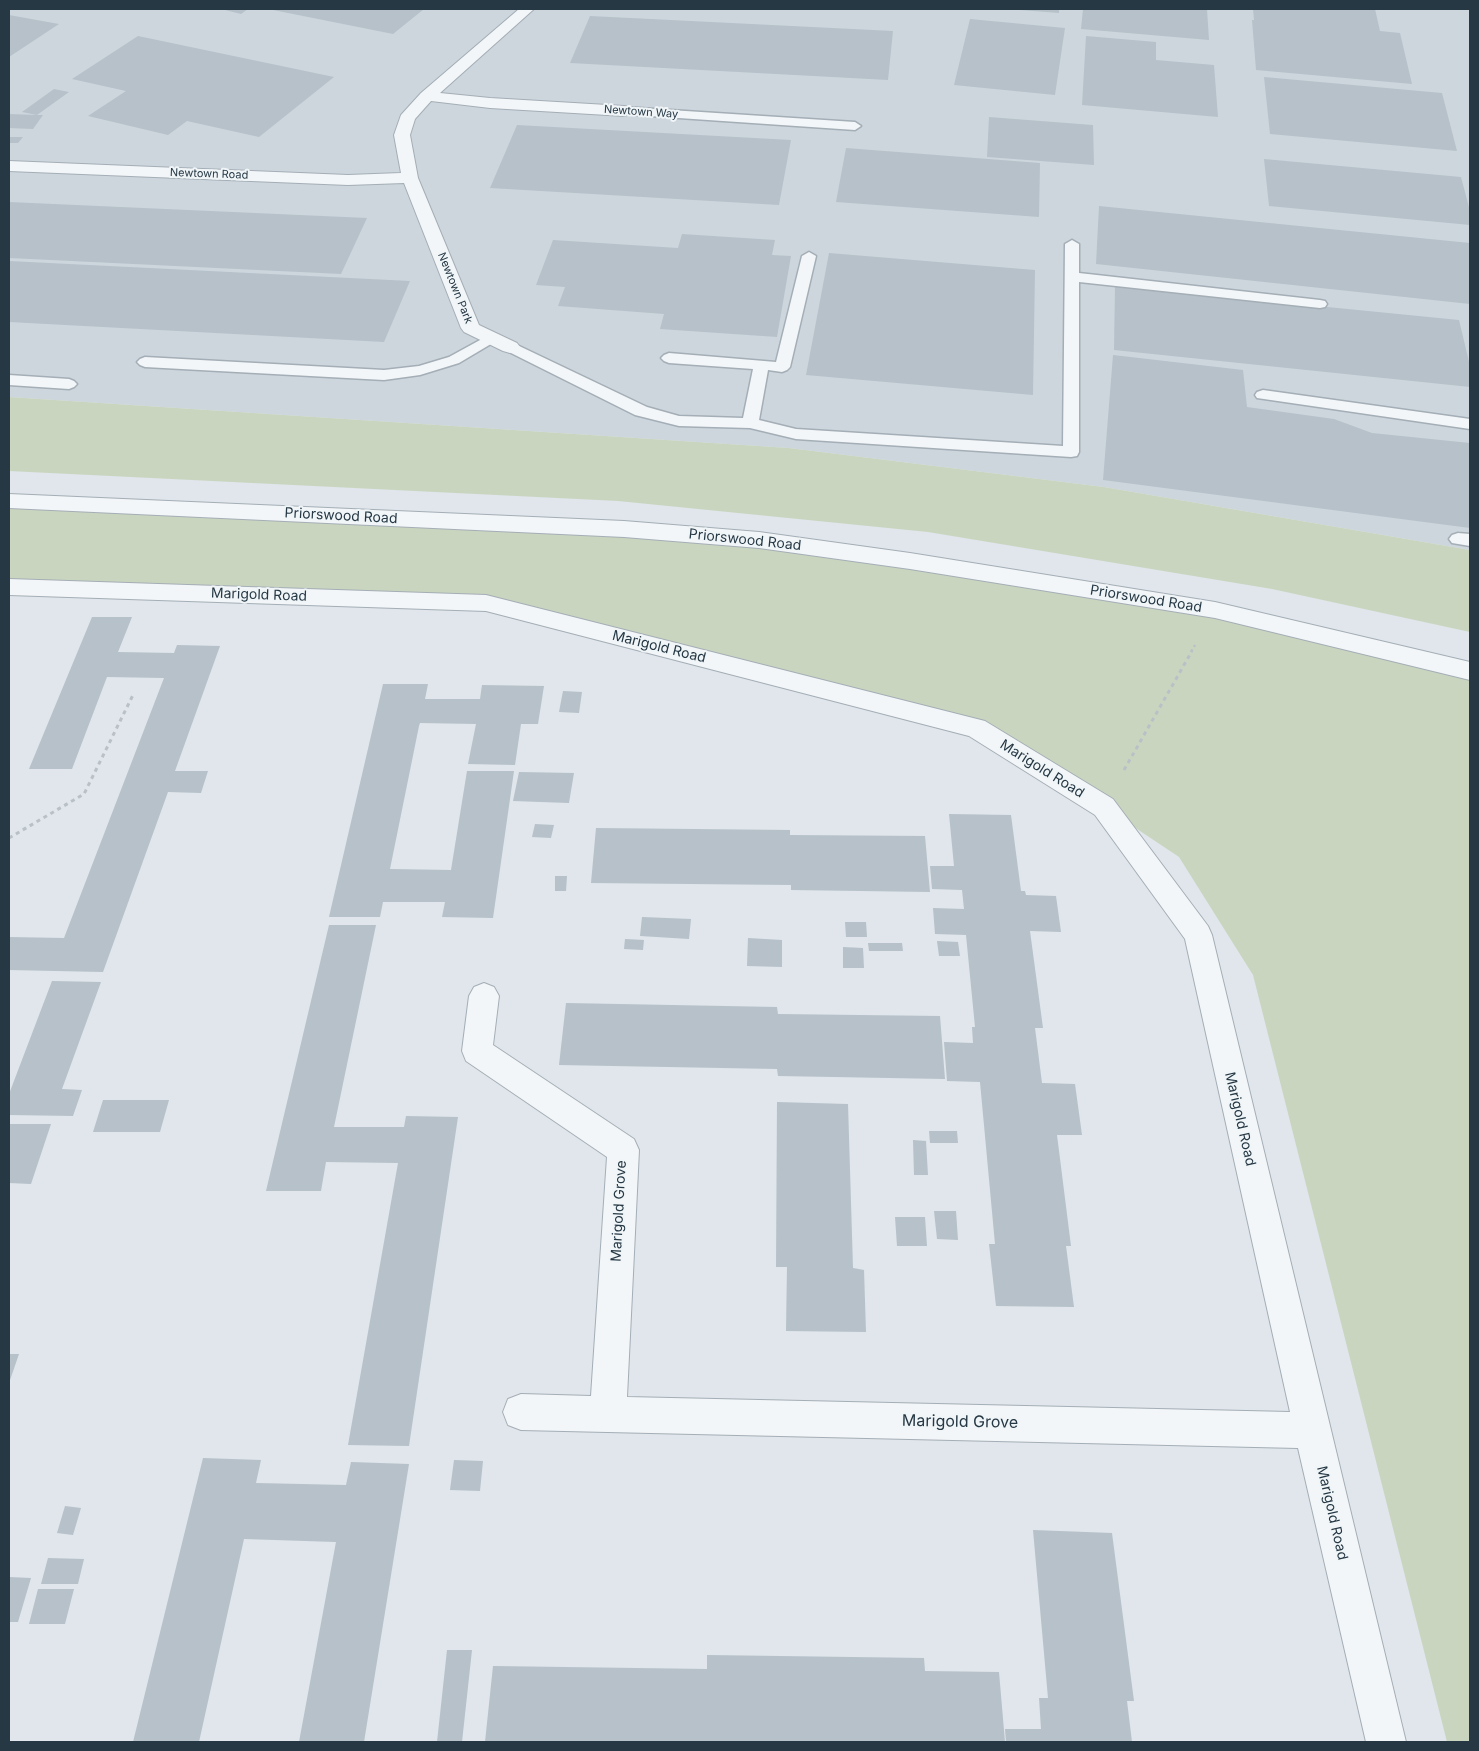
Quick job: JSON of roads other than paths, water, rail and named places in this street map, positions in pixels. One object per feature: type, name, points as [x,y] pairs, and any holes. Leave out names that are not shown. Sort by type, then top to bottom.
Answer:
[{"type":"street","name":"Newtown Park","points":[[510,347],[471,328],[410,178],[402,135],[407,118],[428,96],[527,9]]},
{"type":"street","name":"Newtown Way","points":[[428,96],[490,103],[624,111]]},
{"type":"street","name":"Newtown Road","points":[[9,166],[348,180],[410,178]]},
{"type":"street","name":"Priorswood Road","points":[[9,501],[624,528],[759,540],[910,561],[1215,610],[1470,671]]},
{"type":"street","name":"Marigold Road","points":[[9,587],[486,603],[976,728],[1104,807],[1198,936],[1386,1742]]},
{"type":"street","name":"Marigold Grove","points":[[484,996],[477,1051],[623,1150],[608,1415]]},
{"type":"street","name":"Marigold Grove","points":[[521,1412],[1312,1430]]},
{"type":"lane","name":"Newtown Way","points":[[624,111],[855,126]]},
{"type":"lane","points":[[1072,244],[1072,277],[1320,304]]},
{"type":"lane","points":[[669,358],[782,367],[809,256]]},
{"type":"lane","name":"Newtown Park","points":[[510,347],[640,411],[679,421],[750,423],[796,434],[1071,452],[1072,277]]},
{"type":"lane","points":[[144,362],[384,374],[420,370],[454,360],[491,338]]},
{"type":"lane","points":[[750,423],[761,366]]},
{"type":"lane","points":[[9,380],[68,384]]},
{"type":"lane","points":[[1263,395],[1470,424]]}]
